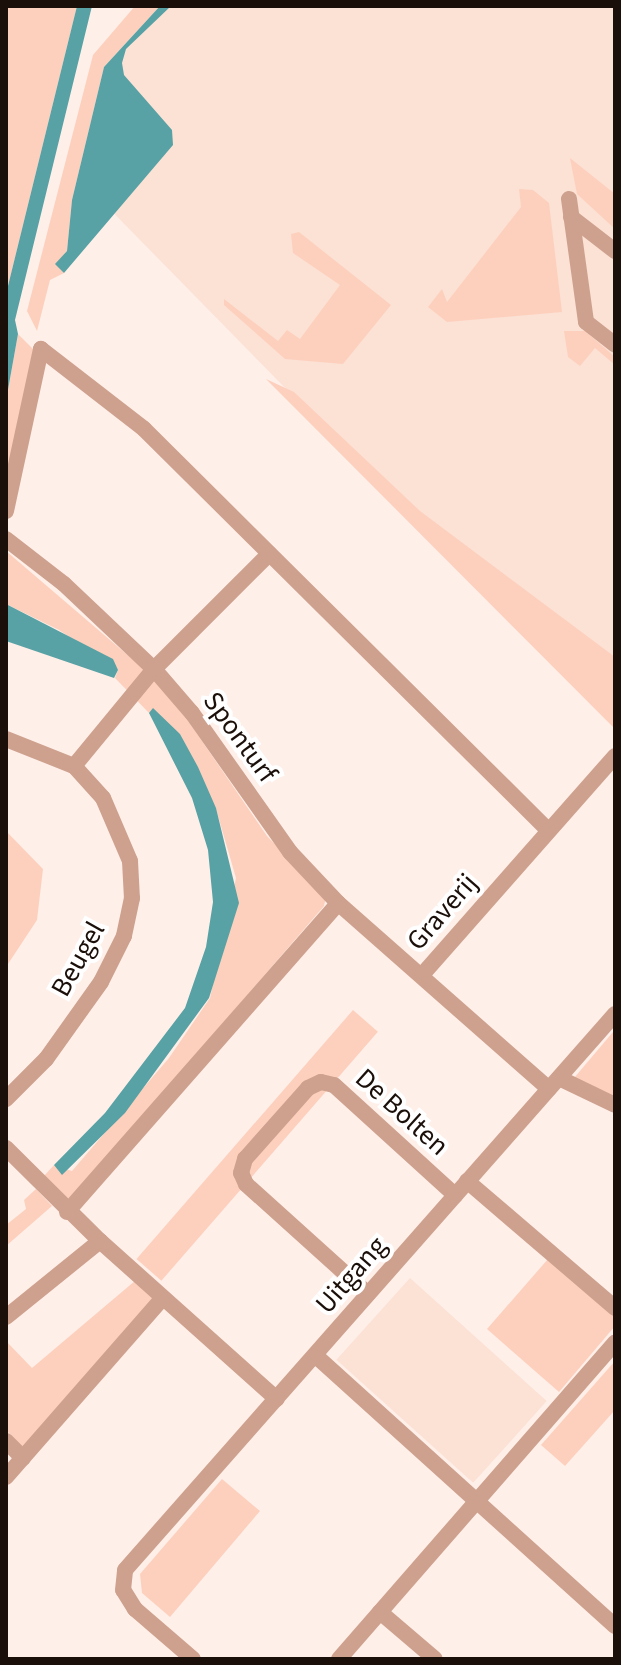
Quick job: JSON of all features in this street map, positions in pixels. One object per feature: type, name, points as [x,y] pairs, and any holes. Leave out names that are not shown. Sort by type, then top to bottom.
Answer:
[{"type":"street","points":[[615,251],[570,208],[586,322],[615,345]]},
{"type":"street","points":[[6,511],[41,349],[144,429],[548,830]]},
{"type":"street","name":"Sponturf","points":[[6,539],[64,584],[154,669],[192,713],[290,852],[338,903],[422,975]]},
{"type":"street","points":[[6,739],[74,766],[154,669],[269,554]]},
{"type":"street","name":"Graverij","points":[[615,756],[422,975],[554,1084],[615,1105]]},
{"type":"street","name":"Beugel","points":[[6,1099],[46,1059],[101,982],[124,936],[129,911],[130,861],[119,826],[74,766]]},
{"type":"street","points":[[67,1212],[338,903]]},
{"type":"street","name":"Uitgang","points":[[193,1659],[135,1609],[123,1590],[125,1570],[615,1014]]},
{"type":"street","name":"De Bolten","points":[[368,1294],[246,1184],[241,1173],[245,1159],[308,1088],[321,1082],[334,1085],[455,1195]]},
{"type":"street","points":[[6,1148],[67,1212],[277,1399]]},
{"type":"street","points":[[467,1181],[615,1308]]},
{"type":"street","points":[[6,1317],[100,1241]]},
{"type":"street","points":[[6,1477],[162,1299]]},
{"type":"street","points":[[339,1659],[615,1343]]},
{"type":"street","points":[[316,1356],[615,1625]]},
{"type":"street","points":[[6,1441],[23,1458]]},
{"type":"street","points":[[380,1612],[435,1659]]},
{"type":"shaded area","points":[[6,6],[77,6],[6,294]]},
{"type":"shaded area","points":[[135,6],[160,6],[104,67],[72,200],[67,251],[56,264],[64,273],[50,280],[37,331],[27,311],[93,55]]},
{"type":"shaded area","points":[[168,6],[615,6],[615,673],[390,495],[91,190],[125,48]]},
{"type":"shaded area","points":[[570,158],[615,194],[615,229],[577,194]]},
{"type":"shaded area","points":[[519,189],[533,190],[549,203],[562,312],[447,322],[428,307],[442,289],[447,302],[521,207]]},
{"type":"shaded area","points":[[299,232],[391,305],[343,364],[285,359],[224,305],[224,299],[278,341],[287,330],[300,339],[340,285],[293,253],[291,234]]},
{"type":"shaded area","points":[[564,331],[585,331],[615,357],[615,365],[595,348],[580,366],[568,357]]},
{"type":"shaded area","points":[[18,334],[34,350],[6,479],[6,401]]},
{"type":"shaded area","points":[[266,379],[294,392],[420,511],[615,657],[615,729]]},
{"type":"shaded area","points":[[6,551],[165,687],[267,836],[326,897],[324,906],[73,1197],[64,1199],[43,1177],[54,1165],[72,1171],[169,1058],[210,998],[236,878],[216,809],[180,734],[149,713],[115,678],[118,670],[59,630],[6,604]]},
{"type":"shaded area","points":[[6,831],[43,869],[37,920],[6,967]]},
{"type":"shaded area","points":[[353,1010],[378,1032],[161,1281],[137,1259]]},
{"type":"shaded area","points":[[613,1032],[615,1034],[615,1098],[574,1078]]},
{"type":"shaded area","points":[[36,1189],[52,1206],[6,1246],[6,1225],[26,1209],[24,1200]]},
{"type":"shaded area","points":[[548,1259],[615,1317],[615,1326],[559,1392],[487,1329]]},
{"type":"shaded area","points":[[410,1278],[547,1401],[473,1483],[336,1360]]},
{"type":"shaded area","points":[[136,1280],[155,1297],[24,1449],[6,1430],[6,1341],[32,1368]]},
{"type":"shaded area","points":[[615,1361],[615,1410],[565,1466],[541,1445]]},
{"type":"shaded area","points":[[222,1479],[260,1511],[170,1617],[142,1593],[140,1574]]},
{"type":"water","points":[[77,6],[92,6],[15,320],[18,334],[6,401],[6,294]]},
{"type":"water","points":[[160,6],[171,6],[126,49],[122,63],[124,75],[172,130],[173,145],[64,273],[55,264],[67,251],[72,200],[104,67]]},
{"type":"water","points":[[6,604],[113,659],[118,670],[114,678],[6,641]]},
{"type":"water","points":[[153,708],[180,734],[198,767],[216,808],[239,903],[209,998],[125,1113],[62,1175],[54,1165],[105,1113],[185,1008],[206,947],[213,902],[208,850],[192,798],[149,713]]}]
